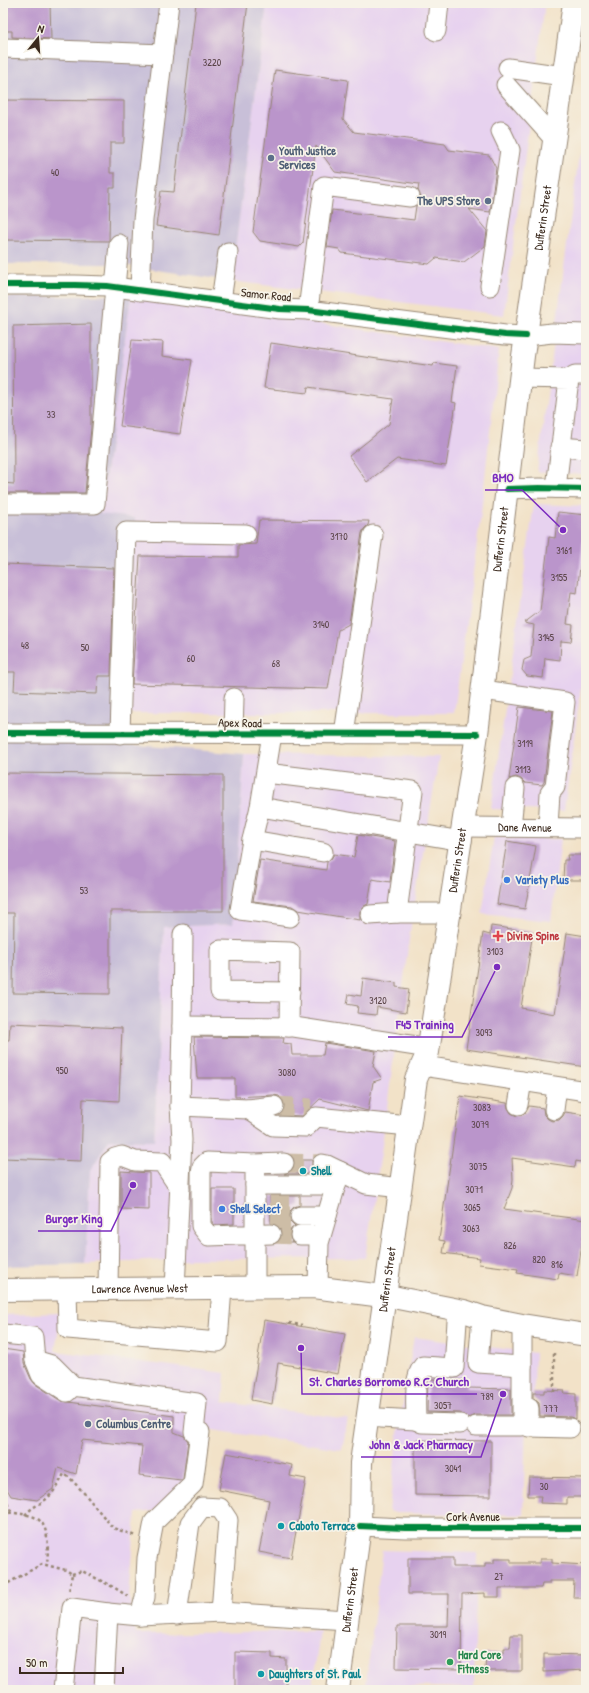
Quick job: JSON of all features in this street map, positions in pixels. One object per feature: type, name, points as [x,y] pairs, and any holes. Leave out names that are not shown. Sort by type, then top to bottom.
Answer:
[{"type":"main road","name":"Dufferin Street","points":[[361,1518],[361,1463],[431,1080],[429,1056],[449,913],[463,834],[477,734],[508,489],[520,378],[574,3]]},
{"type":"main road","name":"Dufferin Street","points":[[338,1690],[361,1518],[374,1466],[380,1418],[401,1188],[409,1126],[416,1079],[429,1056]]},
{"type":"main road","name":"Lawrence Avenue West","points":[[3,1290],[318,1287],[390,1303],[462,1322],[482,1317]]},
{"type":"main road","name":"Lawrence Avenue West","points":[[277,1288],[312,1297],[464,1311],[482,1317],[586,1335]]},
{"type":"street","points":[[140,291],[143,220],[169,3]]},
{"type":"street","points":[[436,31],[439,3]]},
{"type":"street","points":[[3,48],[163,54]]},
{"type":"street","points":[[554,139],[507,76],[563,76]]},
{"type":"street","points":[[490,286],[510,150],[501,131]]},
{"type":"street","points":[[308,310],[324,186],[410,197]]},
{"type":"street","points":[[3,504],[94,504],[119,244]]},
{"type":"street","points":[[221,301],[228,252]]},
{"type":"street","name":"Samor Road","points":[[3,285],[75,285],[115,287],[280,309],[308,310],[505,335],[526,336],[586,334]]},
{"type":"street","points":[[520,378],[578,377],[560,447],[556,488]]},
{"type":"street","points":[[560,447],[586,449]]},
{"type":"street","points":[[508,489],[586,489]]},
{"type":"street","points":[[120,734],[126,532],[246,534]]},
{"type":"street","points":[[344,734],[373,535]]},
{"type":"street","points":[[483,690],[565,702],[555,787],[550,793],[548,828]]},
{"type":"street","points":[[233,734],[234,698]]},
{"type":"street","name":"Apex Road","points":[[3,733],[477,734]]},
{"type":"street","points":[[272,734],[260,807],[252,840],[240,910],[290,917]]},
{"type":"street","points":[[266,773],[413,791],[397,913]]},
{"type":"street","points":[[511,827],[515,788]]},
{"type":"street","name":"Dane Avenue","points":[[260,807],[408,832],[463,834],[511,827],[586,828]]},
{"type":"street","points":[[252,840],[323,852]]},
{"type":"street","points":[[370,915],[397,913],[449,913]]},
{"type":"street","points":[[175,1288],[182,1140],[180,1106],[183,934]]},
{"type":"street","points":[[289,1027],[290,992]]},
{"type":"street","points":[[182,1026],[289,1027],[429,1056],[522,1081],[586,1092]]},
{"type":"street","points":[[518,1104],[522,1081]]},
{"type":"street","points":[[554,1110],[557,1087]]},
{"type":"street","points":[[180,1106],[248,1109],[274,1106]]},
{"type":"street","points":[[248,1109],[272,1126],[306,1128],[314,1113],[409,1126]]},
{"type":"street","points":[[108,1289],[110,1162],[115,1158],[122,1156],[135,1161],[162,1162],[180,1188]]},
{"type":"street","points":[[263,1225],[209,1236],[204,1232],[201,1226],[202,1166],[207,1162],[284,1164]]},
{"type":"street","points":[[255,1164],[263,1225],[255,1288]]},
{"type":"street","points":[[318,1287],[319,1243],[336,1185],[322,1164]]},
{"type":"street","points":[[260,1193],[336,1185],[366,1184],[401,1188]]},
{"type":"street","points":[[300,1216],[336,1185]]},
{"type":"street","points":[[300,1216],[327,1216]]},
{"type":"street","points":[[300,1216],[321,1235]]},
{"type":"street","points":[[68,1289],[68,1329],[218,1342],[222,1288]]},
{"type":"street","points":[[482,1317],[478,1363],[522,1366]]},
{"type":"street","points":[[416,1420],[418,1371],[423,1366],[454,1368],[457,1321]]},
{"type":"street","points":[[380,1418],[416,1420],[422,1423],[522,1426],[522,1366],[529,1326]]},
{"type":"street","points":[[529,1326],[532,1350],[529,1427],[570,1428]]},
{"type":"street","points":[[3,1334],[33,1337],[35,1360],[41,1375],[66,1392],[74,1386],[197,1403],[194,1432],[200,1432],[192,1484],[154,1522],[147,1558],[145,1597],[140,1616]]},
{"type":"street","points":[[177,1615],[190,1523],[202,1508],[220,1508],[228,1520],[221,1612]]},
{"type":"street","name":"Cork Avenue","points":[[361,1518],[406,1528],[586,1528]]},
{"type":"street","points":[[63,1690],[72,1608],[140,1616],[221,1612],[347,1620]]},
{"type":"street","points":[[104,1690],[108,1613]]},
{"type":"path","points":[[289,1323],[302,1325]]},
{"type":"path","points":[[554,1352],[554,1393]]},
{"type":"path","points":[[25,1514],[32,1507],[45,1500],[52,1493],[64,1474],[69,1477],[84,1493],[113,1528],[137,1537]]},
{"type":"path","points":[[3,1499],[6,1501],[12,1513]]},
{"type":"path","points":[[3,1514],[25,1514],[39,1519],[44,1526],[48,1553],[47,1565]]},
{"type":"path","points":[[3,1586],[42,1564],[66,1570],[72,1574]]},
{"type":"path","points":[[72,1574],[82,1571],[115,1588],[132,1600]]},
{"type":"path","points":[[67,1599],[72,1574]]},
{"type":"shaded area","points":[[3,3],[267,3],[231,281],[117,264],[3,264]]},
{"type":"shaded area","points":[[267,3],[545,3],[504,315],[231,281]]},
{"type":"shaded area","points":[[579,154],[586,154],[586,474],[537,472]]},
{"type":"shaded area","points":[[131,295],[499,350],[481,513],[454,713],[124,713],[134,518],[100,515]]},
{"type":"shaded area","points":[[131,295],[100,514],[135,518],[122,744],[244,754],[233,924],[164,927],[154,1141],[109,1140],[90,1171],[85,1264],[3,1266],[3,297]]},
{"type":"shaded area","points":[[534,504],[586,506],[586,651],[564,811],[491,809]]},
{"type":"shaded area","points":[[244,754],[439,757],[410,932],[381,1153],[365,1258],[188,1259],[85,1264],[90,1171],[109,1140],[154,1141],[164,927],[233,924]]},
{"type":"shaded area","points":[[494,837],[561,839],[551,921],[482,914]]},
{"type":"shaded area","points":[[61,1313],[55,1351],[225,1373],[223,1402],[348,1419],[342,1449],[192,1427],[186,1482],[154,1511],[136,1513],[129,1597],[136,1634],[320,1631],[312,1690],[3,1690],[3,1315]]},
{"type":"shaded area","points":[[414,1337],[535,1353],[534,1386],[526,1420],[523,1515],[396,1513],[389,1511],[397,1440]]},
{"type":"shaded area","points":[[382,1550],[477,1553],[474,1688],[366,1685]]},
{"type":"building","points":[[3,3],[50,3],[51,39],[12,37],[12,31],[3,31]]},
{"type":"building","points":[[196,3],[248,3],[219,235],[156,226],[161,191],[174,192]]},
{"type":"building","points":[[275,70],[348,80],[343,119],[354,132],[445,144],[449,150],[489,155],[496,168],[490,212],[469,209],[487,231],[485,246],[464,262],[436,258],[429,264],[342,253],[339,249],[327,247],[332,210],[414,220],[416,206],[421,198],[418,190],[419,184],[335,172],[316,146],[303,243],[299,247],[260,241],[253,232]]},
{"type":"building","points":[[3,100],[124,101],[124,143],[110,143],[110,173],[115,173],[115,188],[110,188],[109,241],[3,240]]},
{"type":"building","points":[[91,324],[91,428],[85,493],[3,493],[3,483],[14,484],[13,326]]},
{"type":"building","points":[[132,340],[163,342],[162,356],[192,360],[180,434],[120,426]]},
{"type":"building","points":[[271,343],[398,362],[433,366],[434,363],[457,366],[452,402],[456,403],[446,466],[397,459],[367,482],[349,456],[389,424],[393,399],[308,387],[307,393],[264,388]]},
{"type":"building","points":[[558,512],[586,515],[577,593],[571,592],[567,624],[573,625],[571,642],[561,641],[560,660],[545,658],[543,678],[527,676],[522,670],[524,660],[531,657],[534,625],[524,623],[540,611],[549,537],[555,538]]},
{"type":"building","points":[[259,520],[369,521],[362,533],[349,624],[338,630],[328,689],[132,684],[140,556],[238,557],[238,545],[256,544]]},
{"type":"building","points":[[4,564],[114,568],[111,676],[98,676],[97,694],[14,691],[15,672],[3,672]]},
{"type":"building","points":[[519,707],[553,711],[544,782],[542,785],[525,783],[516,777],[509,779]]},
{"type":"building","points":[[3,773],[223,775],[223,911],[110,911],[110,994],[13,993],[14,913],[3,913]]},
{"type":"building","points":[[358,835],[395,841],[390,882],[372,879],[368,904],[360,911],[360,920],[298,910],[292,906],[253,901],[260,860],[326,870],[327,862],[334,854],[354,857]]},
{"type":"building","points":[[507,841],[536,846],[525,909],[497,904]]},
{"type":"building","points":[[567,855],[586,855],[586,880],[563,880],[564,860],[568,860]]},
{"type":"building","points":[[491,926],[533,932],[521,1008],[555,1014],[567,933],[586,936],[586,1067],[466,1049],[483,933],[490,935]]},
{"type":"building","points":[[363,978],[396,983],[396,987],[409,989],[406,1012],[377,1007],[376,1015],[357,1013],[358,1006],[347,1004],[349,994],[361,996]]},
{"type":"building","points":[[10,1023],[122,1028],[119,1101],[83,1099],[81,1161],[3,1158],[3,1040],[9,1040]]},
{"type":"building","points":[[194,1037],[284,1038],[283,1043],[291,1044],[292,1055],[323,1055],[325,1043],[376,1051],[373,1066],[382,1079],[373,1082],[368,1111],[320,1099],[302,1116],[280,1115],[284,1111],[285,1105],[279,1096],[235,1097],[235,1078],[197,1078]]},
{"type":"building","points":[[460,1096],[507,1103],[511,1113],[517,1116],[526,1112],[529,1106],[543,1108],[544,1115],[552,1121],[559,1120],[565,1112],[586,1115],[586,1163],[576,1161],[575,1167],[512,1158],[512,1188],[504,1209],[586,1220],[577,1276],[559,1273],[558,1279],[517,1273],[518,1269],[479,1264],[480,1258],[443,1253],[445,1241],[439,1240]]},
{"type":"building","points":[[294,1160],[312,1160],[312,1168],[318,1174],[284,1174],[293,1168]]},
{"type":"building","points":[[121,1171],[149,1173],[149,1210],[121,1209]]},
{"type":"building","name":"Shell Select","points":[[212,1189],[234,1189],[234,1224],[214,1225],[212,1222]]},
{"type":"building","points":[[270,1196],[300,1196],[300,1205],[294,1207],[290,1211],[289,1216],[290,1221],[295,1226],[291,1229],[289,1235],[292,1242],[278,1242],[281,1239],[282,1233],[281,1229],[277,1225],[271,1223]]},
{"type":"building","points":[[264,1320],[345,1334],[338,1374],[278,1363],[272,1404],[251,1400]]},
{"type":"building","name":"Columbus Centre","points":[[3,1349],[23,1352],[24,1363],[31,1379],[35,1384],[61,1401],[174,1416],[174,1432],[184,1436],[188,1441],[183,1479],[139,1475],[142,1446],[82,1440],[76,1474],[58,1468],[53,1489],[37,1500],[11,1496],[3,1482]]},
{"type":"building","points":[[428,1379],[465,1380],[467,1388],[511,1389],[511,1415],[476,1415],[469,1418],[460,1413],[427,1412]]},
{"type":"building","points":[[544,1390],[565,1391],[564,1393],[576,1394],[576,1419],[570,1417],[540,1416],[539,1403],[533,1398],[533,1393],[544,1393]]},
{"type":"building","points":[[415,1440],[491,1441],[491,1496],[415,1495]]},
{"type":"building","name":"Caboto Terrace","points":[[226,1453],[292,1465],[290,1476],[306,1479],[291,1558],[259,1552],[269,1500],[219,1490]]},
{"type":"building","points":[[529,1477],[586,1478],[586,1497],[567,1497],[567,1504],[540,1503],[541,1496],[528,1496]]},
{"type":"building","points":[[408,1558],[453,1558],[453,1567],[485,1567],[485,1563],[494,1563],[494,1559],[511,1559],[511,1563],[540,1563],[540,1559],[552,1559],[552,1563],[586,1565],[586,1598],[573,1598],[574,1581],[549,1581],[549,1584],[542,1584],[541,1588],[499,1588],[499,1597],[485,1597],[485,1593],[462,1594],[461,1669],[396,1668],[397,1626],[448,1626],[449,1594],[408,1594]]},
{"type":"building","points":[[511,1635],[522,1635],[522,1671],[485,1671],[486,1653],[504,1653],[504,1648],[510,1648]]},
{"type":"building","name":"Daughters of St. Paul","points":[[235,1652],[272,1653],[272,1658],[286,1659],[286,1690],[235,1690]]},
{"type":"building","points":[[544,1654],[586,1655],[586,1670],[544,1672]]},
{"type":"tunnel","points":[[274,1106],[311,1108]]},
{"type":"tunnel","points":[[284,1163],[322,1164]]},
{"type":"tunnel","points":[[270,1197],[300,1197]]},
{"type":"tunnel","points":[[271,1216],[300,1216]]},
{"type":"tunnel","points":[[271,1234],[300,1235]]},
{"type":"cycle path","points":[[3,285],[107,286],[280,309],[308,310],[505,335],[526,336]]},
{"type":"cycle path","points":[[507,489],[586,489]]},
{"type":"cycle path","points":[[3,733],[477,734]]},
{"type":"cycle path","points":[[360,1526],[405,1528],[586,1528]]},
{"type":"place","name":"Youth Justice Services","points":[[271,158]]},
{"type":"place","name":"The UPS Store","points":[[488,201]]},
{"type":"place","name":"BMO","points":[[563,530]]},
{"type":"place","name":"Variety Plus","points":[[507,880]]},
{"type":"place","name":"Divine Spine","points":[[498,936]]},
{"type":"place","name":"F45 Training","points":[[497,967]]},
{"type":"place","name":"Shell","points":[[303,1171]]},
{"type":"place","name":"Burger King","points":[[133,1185]]},
{"type":"place","name":"Shell Select","points":[[222,1209]]},
{"type":"place","name":"St. Charles Borromeo R.C. Church","points":[[301,1348]]},
{"type":"place","name":"John & Jack Pharmacy","points":[[503,1394]]},
{"type":"place","name":"Columbus Centre","points":[[88,1424]]},
{"type":"place","name":"Caboto Terrace","points":[[281,1526]]},
{"type":"place","name":"Hard Core Fitness","points":[[450,1662]]},
{"type":"place","name":"Daughters of St. Paul","points":[[261,1674]]}]
